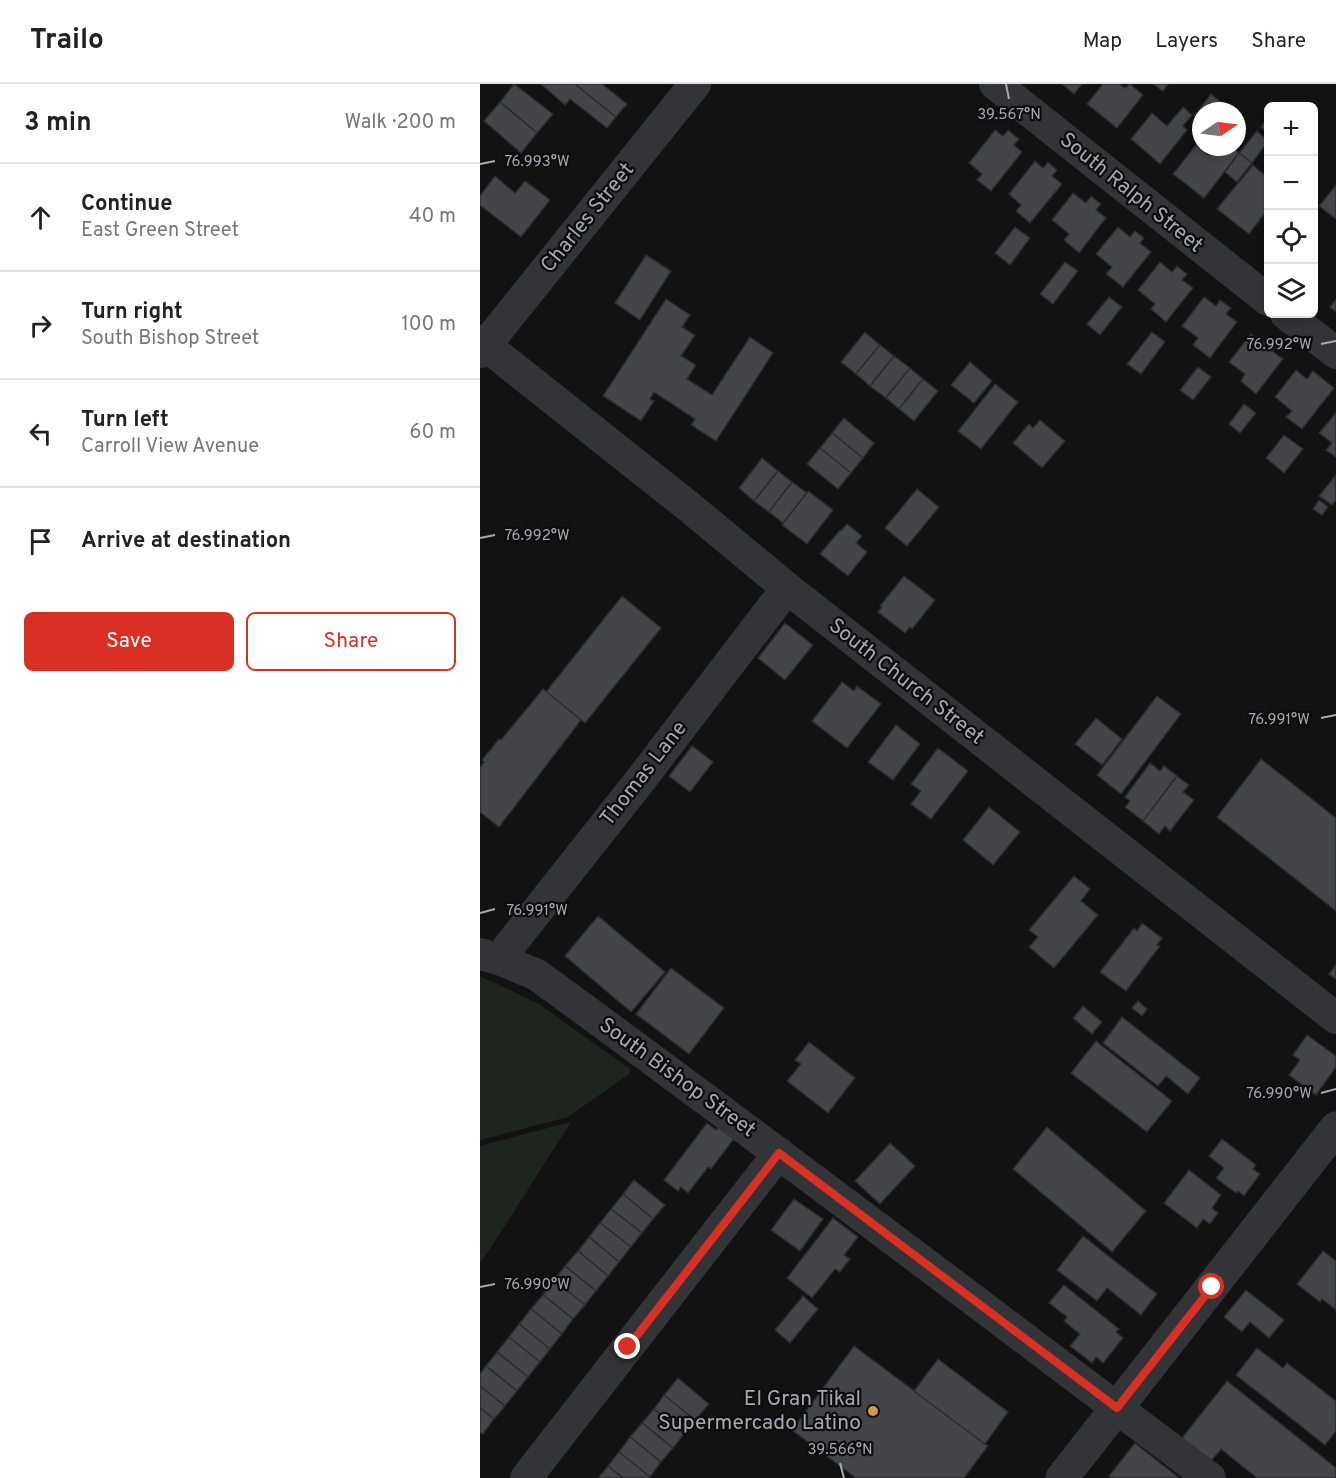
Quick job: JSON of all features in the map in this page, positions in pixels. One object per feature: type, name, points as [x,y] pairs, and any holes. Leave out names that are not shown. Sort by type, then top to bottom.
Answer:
[{"type":"street","name":"Charles Street","points":[[482,346],[695,84]]},
{"type":"street","name":"South Ralph Street","points":[[995,84],[1208,255],[1264,296]]},
{"type":"street","points":[[1291,318],[1336,353]]},
{"type":"street","name":"South Church Street","points":[[482,346],[1336,1018]]},
{"type":"street","name":"Thomas Lane","points":[[489,957],[642,778],[787,588]]},
{"type":"street","name":"South Bishop Street","points":[[489,957],[537,975],[779,1153],[1210,1478]]},
{"type":"street","points":[[1062,1478],[1336,1128]]},
{"type":"street","points":[[526,1478],[779,1153]]},
{"type":"shaded area","points":[[480,976],[539,1004],[630,1069],[629,1074],[568,1117],[480,1140]]},
{"type":"shaded area","points":[[571,1122],[490,1249],[480,1262],[480,1146]]},
{"type":"building","points":[[514,84],[553,114],[537,133],[500,102]]},
{"type":"building","points":[[543,84],[575,84],[616,117],[607,128],[570,99],[565,105]]},
{"type":"building","points":[[575,84],[602,84],[627,104],[616,117]]},
{"type":"building","points":[[1062,84],[1082,84],[1074,94]]},
{"type":"building","points":[[1103,84],[1119,84],[1125,88],[1130,84],[1143,95],[1117,128],[1087,104]]},
{"type":"building","points":[[1153,84],[1168,84],[1163,91]]},
{"type":"building","points":[[1211,94],[1220,102],[1205,102]]},
{"type":"building","points":[[500,102],[537,133],[521,153],[484,121]]},
{"type":"building","points":[[1183,107],[1192,115],[1183,126],[1187,130],[1160,164],[1131,139],[1152,113],[1167,126]]},
{"type":"building","points":[[995,130],[1003,136],[1008,130],[1019,139],[1014,145],[1022,152],[991,191],[977,180],[982,174],[969,163]]},
{"type":"building","points":[[1257,131],[1264,137],[1264,146],[1252,163],[1243,156],[1246,156],[1246,144]]},
{"type":"building","points":[[1192,150],[1192,156],[1237,156],[1204,198],[1173,174]]},
{"type":"building","points":[[1237,156],[1243,156],[1252,163],[1237,182],[1225,172]]},
{"type":"building","points":[[1035,161],[1043,168],[1048,162],[1057,170],[1052,176],[1062,184],[1030,223],[1016,211],[1021,205],[1009,194]]},
{"type":"building","points":[[1253,165],[1264,175],[1264,214],[1249,234],[1217,209]]},
{"type":"building","points":[[495,176],[515,193],[525,181],[550,200],[521,237],[480,205],[480,196]]},
{"type":"building","points":[[1336,185],[1336,219],[1319,206]]},
{"type":"building","points":[[1073,193],[1086,203],[1091,196],[1101,204],[1096,210],[1106,218],[1079,253],[1064,240],[1069,234],[1052,220]]},
{"type":"building","points":[[1015,227],[1030,238],[1010,265],[995,253]]},
{"type":"building","points":[[1118,227],[1130,237],[1135,231],[1144,238],[1140,243],[1151,252],[1123,287],[1106,274],[1112,267],[1096,254]]},
{"type":"building","points":[[646,255],[671,271],[640,320],[615,303]]},
{"type":"building","points":[[1065,262],[1078,271],[1053,304],[1040,294]]},
{"type":"building","points":[[1160,262],[1172,272],[1177,266],[1187,274],[1182,280],[1193,288],[1166,322],[1151,309],[1155,304],[1138,290]]},
{"type":"building","points":[[1109,297],[1122,307],[1100,335],[1087,324]]},
{"type":"building","points":[[1204,297],[1216,306],[1220,300],[1231,308],[1226,314],[1237,322],[1210,358],[1193,345],[1198,338],[1182,326]]},
{"type":"building","points":[[666,299],[690,315],[682,327],[695,335],[681,356],[696,365],[687,379],[712,395],[750,337],[773,353],[716,441],[691,425],[695,419],[654,392],[650,399],[654,401],[641,421],[603,396]]},
{"type":"building","points":[[1336,300],[1336,312],[1330,307]]},
{"type":"building","points":[[865,332],[880,345],[856,374],[841,362]]},
{"type":"building","points":[[1152,332],[1165,342],[1141,374],[1127,364]]},
{"type":"building","points":[[1251,334],[1263,343],[1268,337],[1278,345],[1272,351],[1283,359],[1256,394],[1241,381],[1245,374],[1229,362]]},
{"type":"building","points":[[880,345],[894,356],[870,386],[856,374]]},
{"type":"building","points":[[894,356],[910,368],[886,398],[870,386]]},
{"type":"building","points":[[970,362],[992,381],[974,403],[951,385]]},
{"type":"building","points":[[1198,367],[1211,377],[1193,400],[1180,390]]},
{"type":"building","points":[[910,368],[923,379],[899,409],[886,398]]},
{"type":"building","points":[[1296,370],[1307,379],[1313,371],[1334,388],[1302,429],[1286,417],[1292,411],[1275,397]]},
{"type":"building","points":[[923,379],[938,391],[914,421],[899,409]]},
{"type":"building","points":[[995,384],[1018,402],[981,449],[958,431]]},
{"type":"building","points":[[1244,404],[1256,413],[1240,433],[1229,424]]},
{"type":"building","points":[[1336,413],[1336,457],[1326,450],[1332,443],[1319,433]]},
{"type":"building","points":[[844,418],[874,443],[863,458],[832,433]]},
{"type":"building","points":[[1040,420],[1065,441],[1042,468],[1013,443],[1029,424],[1033,428]]},
{"type":"building","points":[[832,433],[863,458],[851,473],[820,448]]},
{"type":"building","points":[[1284,435],[1303,449],[1284,473],[1266,458]]},
{"type":"building","points":[[820,448],[851,473],[838,489],[807,464]]},
{"type":"building","points":[[762,458],[778,471],[754,501],[739,488]]},
{"type":"building","points":[[778,471],[792,482],[769,512],[754,501]]},
{"type":"building","points":[[1335,476],[1336,500],[1332,505],[1319,496]]},
{"type":"building","points":[[792,482],[807,493],[783,523],[769,512]]},
{"type":"building","points":[[917,489],[939,507],[907,546],[885,528]]},
{"type":"building","points":[[808,491],[833,510],[807,544],[782,525]]},
{"type":"building","points":[[1319,500],[1328,507],[1322,515],[1313,509]]},
{"type":"building","points":[[847,524],[862,536],[856,543],[867,552],[848,576],[820,554]]},
{"type":"building","points":[[904,576],[935,600],[912,629],[910,627],[905,633],[878,612],[882,607],[880,606]]},
{"type":"building","points":[[622,596],[661,628],[585,723],[546,692]]},
{"type":"building","points":[[785,623],[813,645],[785,680],[758,658]]},
{"type":"building","points":[[842,682],[854,691],[857,686],[881,704],[847,748],[812,721]]},
{"type":"building","points":[[543,689],[581,720],[499,827],[480,812],[480,768],[484,762],[482,760]]},
{"type":"building","points":[[1157,696],[1181,714],[1121,794],[1097,775]]},
{"type":"building","points":[[1096,718],[1122,739],[1102,765],[1075,744]]},
{"type":"building","points":[[896,725],[920,744],[893,780],[868,762]]},
{"type":"building","points":[[692,746],[713,762],[690,792],[669,776]]},
{"type":"building","points":[[938,748],[968,771],[931,819],[911,804],[921,791],[911,784]]},
{"type":"building","points":[[1261,759],[1336,818],[1336,911],[1217,817]]},
{"type":"building","points":[[1150,763],[1160,771],[1164,766],[1177,776],[1143,821],[1125,807],[1130,801],[1125,797]]},
{"type":"building","points":[[1177,776],[1189,785],[1183,792],[1194,800],[1170,831],[1165,826],[1159,834],[1143,821]]},
{"type":"building","points":[[989,807],[1020,832],[993,865],[963,840]]},
{"type":"building","points":[[1074,876],[1090,889],[1081,901],[1098,915],[1054,968],[1029,947],[1038,937],[1029,930]]},
{"type":"building","points":[[598,916],[665,972],[631,1012],[565,956]]},
{"type":"building","points":[[1142,923],[1162,938],[1157,945],[1160,946],[1126,991],[1100,972],[1134,928],[1137,931]]},
{"type":"building","points":[[1336,965],[1336,979],[1329,974]]},
{"type":"building","points":[[671,968],[724,1008],[689,1054],[636,1014]]},
{"type":"building","points":[[1138,1001],[1147,1009],[1142,1016],[1132,1008]]},
{"type":"building","points":[[1083,1006],[1102,1022],[1092,1034],[1073,1018]]},
{"type":"building","points":[[1122,1017],[1200,1078],[1188,1094],[1166,1076],[1158,1086],[1103,1043]]},
{"type":"building","points":[[1307,1035],[1336,1056],[1336,1067],[1316,1095],[1289,1075],[1300,1060],[1293,1055]]},
{"type":"building","points":[[1096,1041],[1172,1101],[1147,1132],[1071,1073]]},
{"type":"building","points":[[809,1042],[855,1078],[828,1113],[787,1081],[801,1064],[795,1060]]},
{"type":"building","points":[[707,1123],[716,1130],[721,1124],[736,1136],[711,1169],[708,1167],[688,1193],[681,1187],[678,1191],[664,1180]]},
{"type":"building","points":[[1047,1127],[1146,1211],[1112,1252],[1013,1169]]},
{"type":"building","points":[[1222,1139],[1256,1165],[1253,1169],[1260,1174],[1244,1196],[1238,1191],[1236,1193],[1216,1178],[1224,1168],[1209,1156]]},
{"type":"building","points":[[890,1143],[915,1166],[880,1204],[855,1181]]},
{"type":"building","points":[[1189,1170],[1221,1195],[1212,1208],[1218,1213],[1210,1224],[1203,1219],[1197,1228],[1164,1203]]},
{"type":"building","points":[[634,1180],[665,1205],[653,1219],[623,1194]]},
{"type":"building","points":[[623,1194],[653,1219],[642,1233],[611,1209]]},
{"type":"building","points":[[794,1199],[823,1219],[800,1251],[771,1230]]},
{"type":"building","points":[[611,1209],[642,1233],[631,1247],[600,1223]]},
{"type":"building","points":[[833,1218],[858,1237],[844,1255],[850,1259],[840,1272],[835,1269],[812,1298],[787,1278]]},
{"type":"building","points":[[600,1223],[631,1247],[619,1262],[589,1237]]},
{"type":"building","points":[[1083,1236],[1157,1294],[1141,1315],[1107,1288],[1097,1301],[1057,1270]]},
{"type":"building","points":[[589,1237],[619,1262],[608,1276],[578,1251]]},
{"type":"building","points":[[578,1251],[608,1276],[596,1291],[565,1266]]},
{"type":"building","points":[[1323,1251],[1336,1261],[1336,1310],[1322,1299],[1320,1302],[1297,1284]]},
{"type":"building","points":[[565,1266],[596,1291],[585,1305],[554,1280]]},
{"type":"building","points":[[554,1280],[585,1305],[573,1319],[543,1295]]},
{"type":"building","points":[[1064,1285],[1119,1329],[1116,1332],[1123,1338],[1103,1363],[1096,1357],[1092,1363],[1070,1346],[1080,1334],[1064,1321],[1067,1317],[1049,1303]]},
{"type":"building","points":[[1246,1290],[1284,1320],[1269,1338],[1250,1322],[1242,1332],[1224,1317]]},
{"type":"building","points":[[543,1295],[573,1319],[562,1334],[531,1309]]},
{"type":"building","points":[[803,1296],[818,1309],[790,1343],[775,1330]]},
{"type":"building","points":[[531,1309],[562,1334],[550,1349],[519,1324]]},
{"type":"building","points":[[519,1324],[550,1349],[540,1362],[509,1337]]},
{"type":"building","points":[[509,1337],[540,1362],[528,1377],[497,1352]]},
{"type":"building","name":"El Gran Tikal Supermercado Latino","points":[[854,1346],[988,1446],[964,1478],[856,1478],[792,1430]]},
{"type":"building","points":[[1257,1348],[1283,1368],[1287,1363],[1336,1401],[1336,1431],[1325,1445],[1236,1375]]},
{"type":"building","points":[[497,1352],[528,1377],[517,1391],[486,1366]]},
{"type":"building","points":[[938,1359],[1008,1412],[985,1444],[914,1391]]},
{"type":"building","points":[[486,1366],[517,1391],[505,1406],[480,1386],[480,1374]]},
{"type":"building","points":[[678,1378],[709,1404],[695,1420],[664,1395]]},
{"type":"building","points":[[1227,1381],[1336,1468],[1336,1478],[1257,1478],[1221,1449],[1211,1461],[1182,1438]]},
{"type":"building","points":[[480,1386],[505,1406],[494,1419],[480,1408]]},
{"type":"building","points":[[664,1395],[695,1420],[684,1434],[654,1409]]},
{"type":"building","points":[[480,1408],[494,1419],[483,1434],[480,1432]]},
{"type":"building","points":[[654,1409],[684,1434],[673,1448],[642,1423]]},
{"type":"building","points":[[642,1423],[673,1448],[661,1462],[630,1437]]},
{"type":"building","points":[[630,1437],[661,1462],[650,1477],[619,1452]]},
{"type":"building","points":[[1135,1443],[1179,1478],[1111,1478],[1109,1476]]},
{"type":"building","points":[[619,1452],[650,1477],[623,1478],[608,1466]]},
{"type":"building","points":[[608,1466],[623,1478],[598,1478]]},
{"type":"place","name":"El Gran Tikal Supermercado Latino","points":[[873,1411]]},
{"type":"route","points":[[628,1347],[779,1153],[1117,1408],[1212,1287]]}]
